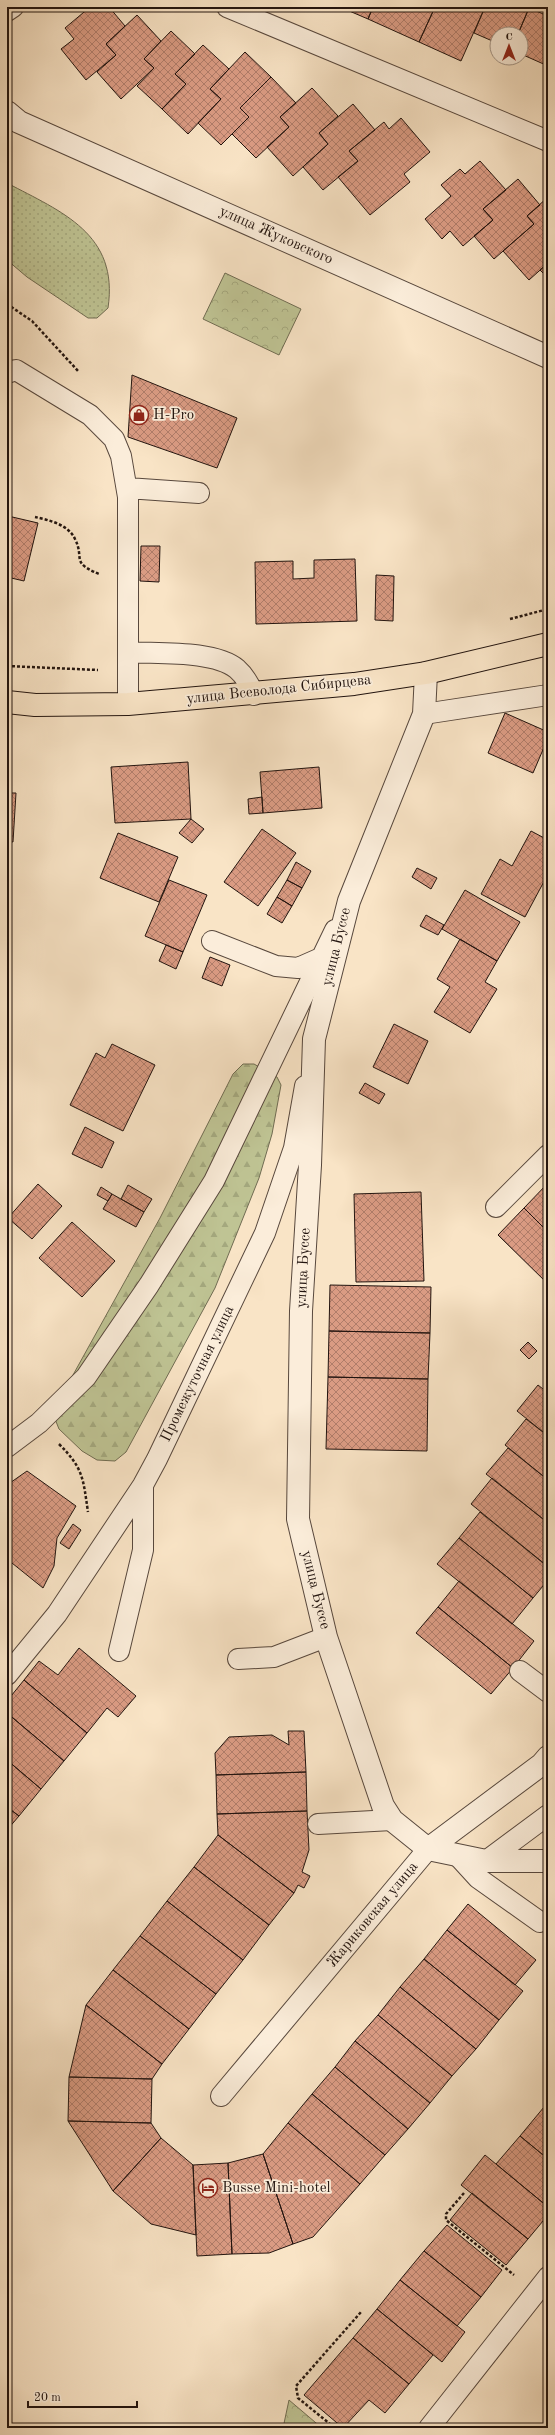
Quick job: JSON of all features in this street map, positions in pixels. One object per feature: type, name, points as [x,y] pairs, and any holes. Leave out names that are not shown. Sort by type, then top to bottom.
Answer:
[{"type":"main road","name":"улица Всеволода Сибирцева","points":[[7,702],[35,705],[128,704],[254,695],[354,684],[426,673],[548,644]]},
{"type":"street","name":"улица Жуковского","points":[[7,112],[19,122],[548,357]]},
{"type":"street","name":"улица Буссе","points":[[426,673],[424,714],[349,901],[314,1039],[301,1311],[298,1519],[326,1637],[383,1806],[392,1820],[428,1849]]},
{"type":"street","name":"Жариковская улица","points":[[428,1849],[542,1764],[548,1757]]},
{"type":"street","points":[[428,1849],[486,1861],[548,1861]]},
{"type":"lane","points":[[7,11],[13,7]]},
{"type":"lane","points":[[227,7],[548,141]]},
{"type":"lane","points":[[7,373],[16,370],[82,409],[114,439],[121,456],[127,488],[129,576],[128,704]]},
{"type":"lane","points":[[127,488],[199,493]]},
{"type":"lane","points":[[128,661],[217,658],[236,669],[248,681],[254,695]]},
{"type":"lane","points":[[424,714],[548,695]]},
{"type":"lane","points":[[7,1446],[39,1423],[86,1377],[149,1285],[214,1182],[349,901]]},
{"type":"lane","points":[[212,941],[276,966],[298,968],[323,957]]},
{"type":"lane","name":"Промежуточная улица","points":[[7,1675],[57,1614],[143,1485],[265,1234],[294,1148],[314,1039]]},
{"type":"lane","points":[[496,1207],[548,1154]]},
{"type":"lane","points":[[119,1651],[143,1550],[143,1485]]},
{"type":"lane","points":[[238,1659],[274,1657],[326,1637]]},
{"type":"lane","points":[[520,1671],[548,1692]]},
{"type":"lane","points":[[486,1861],[548,1815]]},
{"type":"lane","points":[[318,1824],[392,1820]]},
{"type":"lane","name":"Жариковская улица","points":[[221,2096],[428,1849]]},
{"type":"lane","points":[[457,1855],[478,1878],[540,1922]]},
{"type":"lane","points":[[429,2428],[542,2285]]},
{"type":"path","points":[[7,304],[32,321],[80,374]]},
{"type":"path","points":[[35,517],[56,522],[71,534],[75,539],[80,562],[85,568],[100,575],[129,576]]},
{"type":"path","points":[[503,621],[548,609]]},
{"type":"path","points":[[7,666],[128,661]]},
{"type":"path","points":[[39,1423],[72,1457],[84,1480],[88,1514]]},
{"type":"path","points":[[464,2193],[446,2214],[446,2220],[542,2285]]},
{"type":"path","points":[[335,2428],[298,2398],[296,2386],[361,2312]]},
{"type":"green space","points":[[7,183],[48,204],[66,216],[82,229],[95,244],[105,261],[109,283],[108,308],[97,318],[88,318],[27,277],[7,260]]},
{"type":"green space","points":[[225,273],[301,309],[279,355],[203,319]]},
{"type":"green space","points":[[243,1064],[254,1064],[277,1077],[281,1085],[272,1134],[259,1178],[215,1288],[126,1452],[115,1461],[97,1460],[82,1451],[59,1429],[55,1419],[63,1393],[160,1218],[233,1074]]},
{"type":"green space","points":[[289,2400],[322,2428],[283,2428]]},
{"type":"building","points":[[90,7],[109,7],[125,26],[106,44],[116,55],[86,80],[61,49],[74,39],[65,28]]},
{"type":"building","points":[[340,7],[373,7],[368,19]]},
{"type":"building","points":[[373,7],[435,7],[419,42],[368,19]]},
{"type":"building","points":[[435,7],[485,7],[461,61],[419,42]]},
{"type":"building","points":[[485,7],[529,8],[521,26],[489,26],[489,40],[474,33]]},
{"type":"building","points":[[529,8],[548,16],[548,66],[529,58],[529,26],[521,26]]},
{"type":"building","points":[[137,15],[161,41],[144,59],[154,68],[121,99],[97,72],[116,55],[106,44]]},
{"type":"building","points":[[171,31],[195,54],[175,74],[186,84],[162,109],[137,86],[154,68],[144,59]]},
{"type":"building","points":[[203,45],[229,69],[210,89],[221,99],[188,134],[162,109],[186,84],[175,74]]},
{"type":"building","points":[[245,52],[271,77],[240,108],[249,117],[221,145],[198,123],[221,99],[210,89]]},
{"type":"building","points":[[271,77],[296,103],[280,117],[289,127],[256,158],[232,134],[249,117],[240,108]]},
{"type":"building","points":[[312,88],[338,116],[319,133],[328,144],[293,176],[267,147],[289,127],[280,117]]},
{"type":"building","points":[[353,104],[375,130],[349,151],[358,161],[323,190],[303,167],[328,144],[319,133]]},
{"type":"building","points":[[401,118],[430,152],[404,174],[410,182],[370,215],[338,177],[358,161],[349,151],[384,122],[389,129]]},
{"type":"building","points":[[480,161],[506,190],[483,209],[493,220],[463,246],[450,231],[442,239],[425,219],[451,196],[441,185],[460,169],[465,174]]},
{"type":"building","points":[[518,179],[540,205],[527,216],[534,224],[494,259],[474,236],[493,220],[483,209]]},
{"type":"building","points":[[548,197],[548,263],[529,280],[503,251],[534,224],[527,216]]},
{"type":"building","points":[[548,263],[548,278],[540,270]]},
{"type":"building","points":[[132,375],[237,418],[217,468],[128,437]]},
{"type":"building","points":[[7,501],[11,502],[8,516],[38,523],[24,581],[7,577]]},
{"type":"building","points":[[141,546],[160,546],[159,582],[140,581]]},
{"type":"building","points":[[355,559],[357,621],[256,624],[255,562],[293,561],[293,579],[314,578],[314,560]]},
{"type":"building","points":[[376,575],[394,576],[393,621],[375,620]]},
{"type":"building","points":[[505,713],[548,732],[548,738],[533,773],[488,753]]},
{"type":"building","points":[[188,762],[191,819],[115,823],[111,767]]},
{"type":"building","points":[[319,767],[322,808],[263,813],[260,772]]},
{"type":"building","points":[[7,793],[16,793],[13,842],[7,841]]},
{"type":"building","points":[[262,797],[263,813],[249,814],[248,799]]},
{"type":"building","points":[[191,819],[204,829],[192,843],[179,833]]},
{"type":"building","points":[[262,829],[296,853],[258,906],[224,882]]},
{"type":"building","points":[[531,831],[548,840],[548,874],[525,917],[481,894],[500,859],[512,866]]},
{"type":"building","points":[[118,833],[178,857],[159,902],[100,878]]},
{"type":"building","points":[[296,862],[311,871],[302,888],[287,880]]},
{"type":"building","points":[[417,868],[437,878],[431,889],[412,877]]},
{"type":"building","points":[[169,880],[207,895],[183,952],[145,936]]},
{"type":"building","points":[[287,880],[302,888],[292,906],[277,897]]},
{"type":"building","points":[[465,890],[520,922],[497,961],[442,929]]},
{"type":"building","points":[[277,897],[292,906],[282,923],[267,914]]},
{"type":"building","points":[[426,915],[444,925],[438,935],[420,926]]},
{"type":"building","points":[[460,939],[497,961],[485,982],[497,989],[470,1033],[434,1012],[450,987],[437,979]]},
{"type":"building","points":[[166,945],[183,952],[176,969],[159,961]]},
{"type":"building","points":[[210,957],[230,965],[222,986],[202,978]]},
{"type":"building","points":[[394,1024],[428,1041],[408,1084],[373,1067]]},
{"type":"building","points":[[112,1044],[155,1065],[123,1131],[70,1105],[96,1053],[105,1058]]},
{"type":"building","points":[[365,1083],[385,1094],[379,1104],[359,1093]]},
{"type":"building","points":[[85,1127],[114,1142],[102,1168],[72,1154]]},
{"type":"building","points":[[548,1183],[548,1232],[524,1208]]},
{"type":"building","points":[[38,1184],[62,1206],[32,1239],[8,1218]]},
{"type":"building","points":[[128,1185],[152,1199],[144,1212],[121,1199]]},
{"type":"building","points":[[101,1187],[112,1194],[108,1201],[97,1195]]},
{"type":"building","points":[[421,1192],[424,1281],[356,1282],[354,1194]]},
{"type":"building","points":[[112,1194],[144,1212],[136,1227],[103,1209]]},
{"type":"building","points":[[524,1208],[548,1232],[548,1284],[498,1235]]},
{"type":"building","points":[[72,1222],[115,1261],[82,1297],[39,1258]]},
{"type":"building","points":[[330,1285],[431,1287],[430,1333],[329,1331]]},
{"type":"building","points":[[329,1331],[430,1333],[428,1379],[328,1377]]},
{"type":"building","points":[[528,1342],[537,1351],[529,1359],[520,1350]]},
{"type":"building","points":[[328,1377],[428,1379],[427,1451],[326,1449]]},
{"type":"building","points":[[538,1385],[548,1393],[548,1436],[517,1411]]},
{"type":"building","points":[[526,1419],[548,1436],[548,1480],[505,1445]]},
{"type":"building","points":[[508,1448],[548,1480],[548,1523],[486,1474]]},
{"type":"building","points":[[27,1471],[76,1506],[57,1538],[54,1566],[43,1588],[7,1559],[7,1485]]},
{"type":"building","points":[[492,1478],[548,1523],[548,1562],[546,1565],[471,1504]]},
{"type":"building","points":[[480,1512],[548,1567],[548,1580],[533,1598],[459,1538]]},
{"type":"building","points":[[73,1524],[81,1530],[69,1549],[60,1543]]},
{"type":"building","points":[[459,1538],[533,1598],[512,1624],[437,1564]]},
{"type":"building","points":[[459,1581],[534,1641],[513,1668],[438,1607]]},
{"type":"building","points":[[438,1607],[513,1668],[491,1694],[416,1633]]},
{"type":"building","points":[[79,1648],[136,1696],[118,1717],[107,1708],[87,1733],[24,1680],[39,1661],[58,1675]]},
{"type":"building","points":[[24,1680],[87,1733],[64,1761],[7,1713],[7,1701]]},
{"type":"building","points":[[7,1713],[64,1761],[41,1789],[7,1760]]},
{"type":"building","points":[[288,1731],[304,1731],[306,1772],[216,1775],[215,1753],[229,1737],[272,1735],[289,1745]]},
{"type":"building","points":[[7,1760],[41,1789],[19,1816],[7,1807]]},
{"type":"building","points":[[306,1772],[307,1811],[217,1814],[216,1775]]},
{"type":"building","points":[[7,1807],[19,1816],[7,1830]]},
{"type":"building","points":[[307,1811],[309,1850],[302,1872],[310,1876],[304,1888],[298,1885],[294,1893],[218,1835],[217,1814]]},
{"type":"building","points":[[218,1835],[294,1893],[269,1925],[194,1867]]},
{"type":"building","points":[[194,1867],[269,1925],[243,1960],[167,1901]]},
{"type":"building","points":[[167,1901],[243,1960],[216,1994],[140,1936]]},
{"type":"building","points":[[468,1904],[536,1960],[515,1985],[447,1930]]},
{"type":"building","points":[[447,1930],[523,1991],[499,2020],[424,1959]]},
{"type":"building","points":[[140,1936],[216,1994],[189,2029],[113,1970]]},
{"type":"building","points":[[424,1959],[499,2020],[476,2049],[400,1987]]},
{"type":"building","points":[[113,1970],[189,2029],[162,2064],[86,2005]]},
{"type":"building","points":[[400,1987],[476,2049],[452,2076],[378,2015]]},
{"type":"building","points":[[86,2005],[162,2064],[152,2079],[69,2077]]},
{"type":"building","points":[[378,2015],[452,2076],[430,2103],[355,2041]]},
{"type":"building","points":[[355,2041],[430,2103],[408,2129],[335,2067]]},
{"type":"building","points":[[335,2067],[408,2129],[385,2155],[312,2094]]},
{"type":"building","points":[[69,2077],[152,2079],[151,2123],[68,2121]]},
{"type":"building","points":[[312,2094],[385,2155],[360,2184],[288,2123]]},
{"type":"building","points":[[544,2107],[548,2110],[548,2159],[520,2136]]},
{"type":"building","points":[[68,2121],[151,2123],[161,2138],[113,2191]]},
{"type":"building","points":[[288,2123],[360,2184],[313,2237],[293,2244],[263,2154]]},
{"type":"building","points":[[520,2136],[548,2159],[548,2207],[496,2164]]},
{"type":"building","points":[[161,2138],[193,2165],[196,2235],[151,2224],[113,2191]]},
{"type":"building","points":[[263,2154],[293,2244],[269,2253],[232,2254],[228,2163]]},
{"type":"building","points":[[485,2155],[548,2207],[548,2215],[528,2239],[461,2185]]},
{"type":"building","points":[[228,2163],[232,2254],[197,2256],[193,2165]]},
{"type":"building","points":[[472,2193],[528,2239],[506,2265],[450,2220]]},
{"type":"building","points":[[447,2225],[502,2270],[481,2297],[424,2251]]},
{"type":"building","points":[[424,2251],[481,2297],[457,2326],[400,2280]]},
{"type":"building","points":[[400,2280],[465,2332],[442,2362],[377,2309]]},
{"type":"building","points":[[377,2309],[433,2355],[409,2384],[353,2338]]},
{"type":"building","points":[[353,2338],[409,2384],[385,2413],[369,2400],[343,2428],[304,2395]]},
{"type":"place","name":"H-Pro","points":[[139,415]]},
{"type":"place","name":"Busse Mini-hotel","points":[[208,2188]]}]
